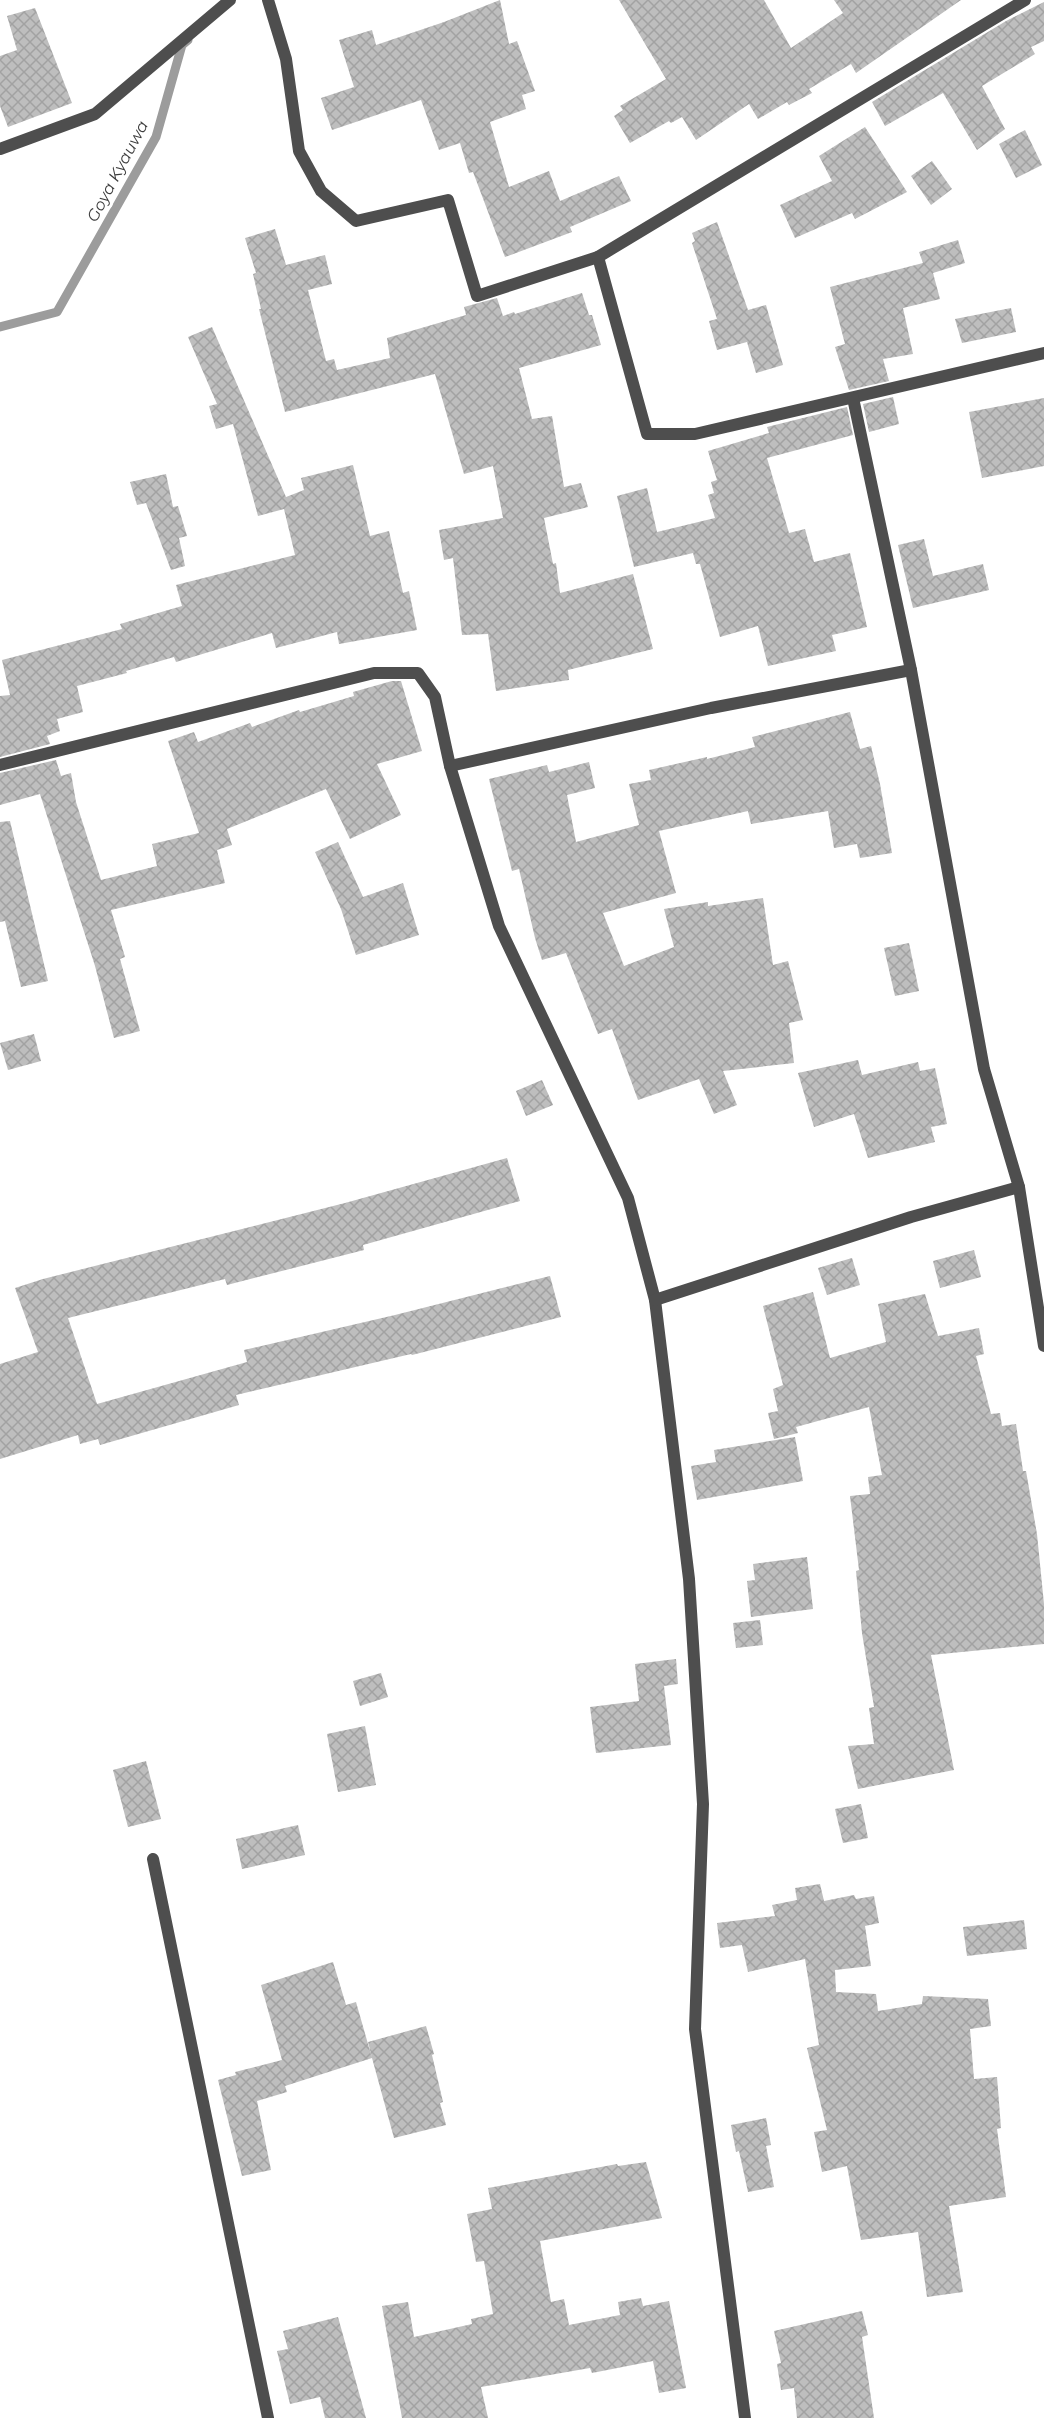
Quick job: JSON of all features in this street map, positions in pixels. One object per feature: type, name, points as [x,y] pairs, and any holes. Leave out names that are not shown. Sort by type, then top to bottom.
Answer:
[{"type":"street","points":[[0,149],[95,114],[230,0]]},
{"type":"street","points":[[268,0],[286,59],[299,151],[321,191],[356,221],[448,200],[477,296],[598,257],[1025,0]]},
{"type":"street","points":[[598,257],[647,434],[695,434],[1044,353]]},
{"type":"street","points":[[853,398],[910,670],[984,1069],[1019,1187],[1044,1346]]},
{"type":"street","points":[[450,766],[711,708],[910,670]]},
{"type":"street","points":[[0,765],[374,673],[418,673],[435,697],[450,766],[499,926],[627,1198],[655,1300],[689,1579],[703,1804],[696,2029],[745,2418]]},
{"type":"street","points":[[655,1300],[911,1217],[1019,1187]]},
{"type":"street","points":[[153,1859],[268,2418]]},
{"type":"building","points":[[500,0],[509,44],[517,41],[535,91],[522,95],[526,109],[490,122],[509,187],[549,171],[560,201],[619,176],[631,201],[570,227],[572,232],[505,257],[473,172],[469,173],[460,143],[439,150],[421,100],[332,130],[321,98],[354,87],[339,40],[372,30],[376,45]]},
{"type":"building","points":[[619,0],[764,0],[791,48],[843,13],[834,0],[961,0],[856,73],[851,64],[809,89],[812,93],[789,105],[787,102],[758,119],[749,104],[696,140],[682,117],[671,123],[669,121],[630,143],[614,116],[623,110],[620,106],[666,79]]},
{"type":"building","points":[[1044,2],[1044,41],[1031,47],[1035,54],[982,86],[1005,129],[977,150],[943,93],[885,126],[872,102],[1006,21]]},
{"type":"building","points":[[35,8],[72,103],[8,127],[0,106],[0,56],[17,50],[7,16]]},
{"type":"building","points":[[865,127],[907,192],[855,219],[852,213],[795,238],[780,205],[832,181],[819,156]]},
{"type":"building","points":[[1025,130],[1042,165],[1016,178],[999,144]]},
{"type":"building","points":[[932,161],[952,189],[931,205],[911,176]]},
{"type":"building","points":[[717,222],[748,310],[766,305],[783,365],[756,373],[747,342],[717,350],[709,321],[717,319],[692,243],[695,241],[692,233]]},
{"type":"building","points":[[275,229],[286,265],[325,255],[332,284],[308,290],[326,361],[334,359],[337,370],[390,358],[387,338],[466,315],[464,307],[497,298],[503,316],[582,293],[589,315],[592,315],[601,345],[519,368],[532,419],[552,416],[564,487],[581,483],[588,507],[544,518],[553,564],[556,563],[560,593],[633,574],[653,649],[568,670],[569,680],[496,691],[488,634],[462,635],[453,558],[444,560],[439,530],[503,518],[493,466],[464,474],[435,374],[285,412],[259,309],[261,309],[253,274],[256,273],[245,238]]},
{"type":"building","points":[[958,240],[965,263],[933,273],[940,299],[903,308],[913,354],[883,359],[889,381],[849,390],[835,347],[845,344],[830,287],[923,263],[919,252]]},
{"type":"building","points":[[1011,308],[1016,332],[962,343],[955,319]]},
{"type":"building","points":[[212,327],[286,497],[304,490],[301,478],[353,465],[370,536],[389,531],[403,593],[409,591],[417,630],[339,644],[337,632],[276,648],[272,633],[176,662],[174,657],[126,671],[127,673],[77,686],[83,712],[57,719],[60,731],[47,736],[50,744],[0,757],[0,696],[10,695],[2,660],[122,629],[120,624],[182,606],[176,585],[295,555],[284,509],[258,516],[233,424],[216,429],[209,406],[217,404],[188,337]]},
{"type":"building","points":[[893,397],[899,424],[869,432],[863,404]]},
{"type":"building","points":[[1044,398],[1044,466],[982,478],[969,412]]},
{"type":"building","points":[[847,407],[853,435],[767,458],[789,533],[805,529],[814,562],[850,553],[867,627],[832,635],[836,651],[768,666],[758,626],[720,637],[700,564],[696,564],[693,553],[634,567],[617,496],[647,488],[657,532],[715,518],[708,495],[714,493],[711,482],[717,480],[708,451],[769,433],[767,427]]},
{"type":"building","points":[[166,474],[173,507],[178,506],[187,536],[179,538],[185,566],[171,570],[146,503],[137,505],[130,482]]},
{"type":"building","points":[[924,539],[933,576],[983,564],[989,590],[913,608],[898,545]]},
{"type":"building","points":[[392,681],[401,681],[422,751],[377,764],[401,815],[350,839],[326,789],[227,829],[232,845],[217,850],[225,883],[111,910],[125,957],[120,959],[140,1031],[114,1038],[95,966],[40,794],[0,805],[0,773],[56,760],[61,776],[71,773],[76,802],[101,880],[157,866],[152,844],[199,833],[168,741],[194,732],[198,742],[250,723],[252,727],[299,710],[300,712],[354,696],[353,692]]},
{"type":"building","points":[[850,712],[860,749],[871,746],[892,853],[860,858],[857,844],[834,848],[828,811],[751,824],[748,811],[659,831],[676,893],[603,913],[624,966],[674,947],[664,909],[708,902],[708,906],[763,898],[773,965],[788,961],[803,1020],[789,1023],[794,1063],[723,1071],[737,1105],[714,1114],[699,1079],[638,1100],[612,1029],[598,1034],[566,953],[542,960],[519,869],[512,871],[489,779],[547,765],[549,772],[589,762],[595,788],[567,795],[576,842],[639,825],[629,784],[651,780],[649,770],[755,747],[752,737]]},
{"type":"building","points":[[10,821],[48,981],[21,987],[5,921],[0,922],[0,822]]},
{"type":"building","points":[[338,842],[363,897],[403,883],[419,935],[356,955],[341,909],[315,852]]},
{"type":"building","points":[[909,943],[919,991],[895,996],[884,948]]},
{"type":"building","points":[[34,1034],[41,1061],[8,1070],[0,1043]]},
{"type":"building","points":[[858,1060],[862,1075],[918,1062],[920,1071],[935,1068],[947,1124],[931,1127],[935,1142],[868,1158],[854,1114],[814,1127],[798,1073]]},
{"type":"building","points":[[542,1080],[553,1105],[526,1116],[516,1091]]},
{"type":"building","points":[[507,1158],[520,1201],[363,1245],[364,1250],[227,1285],[225,1279],[68,1318],[97,1404],[247,1362],[244,1350],[550,1276],[561,1317],[412,1355],[236,1395],[239,1405],[100,1445],[98,1439],[80,1444],[78,1435],[0,1459],[0,1364],[38,1352],[15,1288],[345,1203]]},
{"type":"building","points":[[974,1250],[981,1277],[940,1288],[933,1261]]},
{"type":"building","points":[[852,1258],[860,1285],[827,1295],[818,1268]]},
{"type":"building","points":[[813,1292],[830,1358],[886,1342],[878,1304],[925,1294],[938,1336],[979,1328],[984,1354],[976,1356],[991,1414],[1000,1413],[1002,1426],[1016,1424],[1023,1471],[1026,1471],[1037,1534],[1044,1604],[1044,1644],[931,1655],[954,1770],[858,1789],[848,1746],[874,1744],[869,1708],[874,1707],[862,1633],[856,1571],[859,1570],[850,1496],[870,1494],[868,1477],[882,1475],[869,1407],[796,1427],[798,1433],[774,1439],[768,1413],[778,1411],[773,1389],[783,1385],[763,1306]]},
{"type":"building","points":[[795,1437],[803,1481],[697,1500],[691,1466],[716,1462],[714,1450]]},
{"type":"building","points":[[807,1557],[813,1609],[751,1617],[747,1581],[755,1580],[753,1564]]},
{"type":"building","points":[[760,1620],[763,1645],[736,1648],[733,1623]]},
{"type":"building","points":[[676,1659],[678,1684],[664,1686],[671,1745],[596,1753],[590,1707],[639,1701],[635,1664]]},
{"type":"building","points":[[381,1673],[388,1697],[360,1706],[353,1681]]},
{"type":"building","points":[[365,1726],[376,1785],[338,1792],[327,1734]]},
{"type":"building","points":[[146,1761],[161,1819],[128,1827],[113,1770]]},
{"type":"building","points":[[861,1804],[868,1838],[843,1843],[835,1809]]},
{"type":"building","points":[[298,1825],[305,1855],[242,1869],[236,1839]]},
{"type":"building","points":[[820,1884],[824,1901],[854,1895],[856,1899],[874,1896],[879,1923],[865,1926],[871,1966],[835,1970],[836,1992],[876,1994],[878,2011],[922,2004],[923,1996],[988,1999],[991,2026],[970,2029],[974,2079],[997,2077],[1001,2128],[997,2129],[1006,2197],[949,2206],[963,2292],[927,2297],[918,2232],[861,2240],[847,2166],[822,2172],[814,2132],[827,2130],[807,2048],[819,2045],[805,1959],[748,1972],[742,1945],[720,1948],[717,1923],[775,1916],[772,1905],[797,1900],[795,1888]]},
{"type":"building","points":[[1024,1920],[1027,1949],[967,1956],[963,1927]]},
{"type":"building","points":[[333,1962],[346,2005],[356,2002],[372,2058],[285,2086],[287,2092],[257,2101],[271,2170],[242,2176],[218,2080],[236,2075],[235,2072],[282,2060],[261,1985]]},
{"type":"building","points":[[426,2026],[434,2054],[432,2055],[443,2102],[440,2103],[446,2125],[394,2138],[368,2042]]},
{"type":"building","points":[[766,2118],[771,2145],[766,2146],[774,2187],[748,2192],[731,2125]]},
{"type":"building","points":[[646,2162],[662,2218],[540,2241],[551,2302],[564,2299],[569,2325],[620,2315],[618,2302],[641,2298],[643,2306],[669,2301],[686,2388],[659,2393],[653,2361],[592,2373],[590,2368],[481,2387],[488,2418],[402,2418],[382,2306],[408,2302],[414,2337],[472,2324],[471,2319],[493,2314],[484,2261],[476,2262],[467,2214],[492,2209],[488,2188],[617,2164],[618,2166]]},
{"type":"building","points":[[862,2311],[868,2335],[862,2337],[874,2418],[797,2418],[794,2388],[781,2390],[777,2364],[781,2363],[774,2331]]},
{"type":"building","points":[[338,2317],[366,2418],[325,2418],[320,2397],[290,2404],[277,2351],[288,2349],[283,2331]]},
{"type":"waterway","name":"Goya Kyauwa","points":[[0,327],[57,312],[156,137],[182,45],[188,40]]}]
